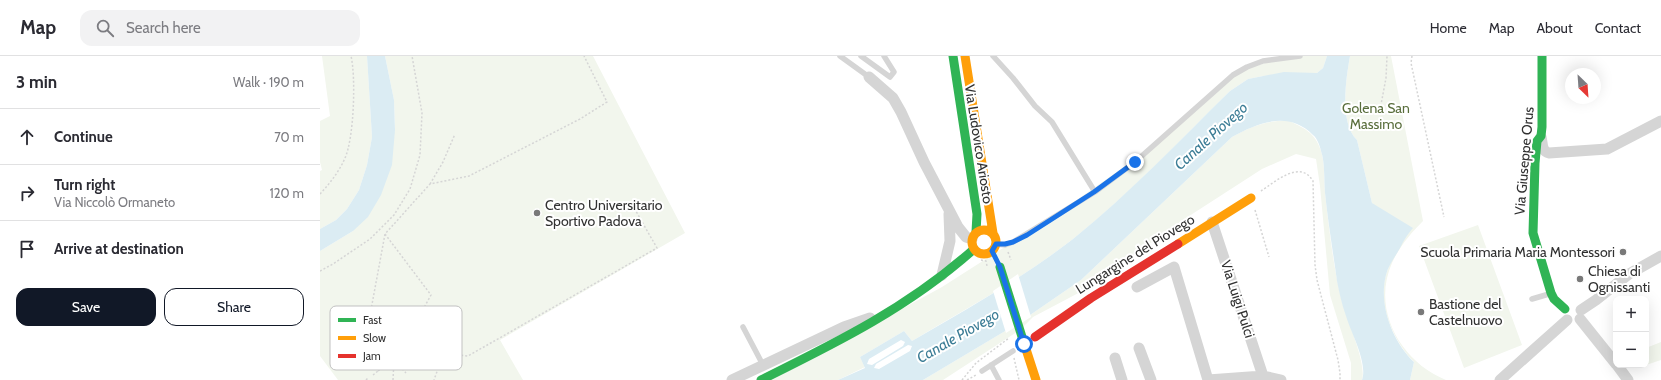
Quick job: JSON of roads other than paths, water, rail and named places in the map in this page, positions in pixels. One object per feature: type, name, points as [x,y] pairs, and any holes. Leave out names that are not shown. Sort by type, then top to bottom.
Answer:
[{"type":"main road","name":"Via Ludovico Ariosto","points":[[953,56],[977,214],[974,240]]},
{"type":"main road","name":"Via Ludovico Ariosto","points":[[965,56],[994,247]]},
{"type":"main road","name":"Via Giuseppe Orus","points":[[1542,56],[1544,83],[1541,136],[1537,141],[1535,163],[1533,233],[1551,293],[1566,315]]},
{"type":"main road","name":"Lungargine del Piovego","points":[[1035,337],[1091,298],[1251,198]]},
{"type":"main road","points":[[761,380],[822,350],[884,315],[942,275],[984,229],[993,233]]},
{"type":"main road","points":[[974,240],[982,254],[994,247],[1036,380]]},
{"type":"street","points":[[869,77],[893,98],[948,210],[963,234],[974,240]]},
{"type":"street","points":[[1541,136],[1542,148],[1545,152],[1549,153],[1607,149],[1661,121]]},
{"type":"street","points":[[942,275],[950,241],[950,221],[948,210]]},
{"type":"street","name":"Via Luigi Pulci","points":[[1212,222],[1263,376]]},
{"type":"street","points":[[1566,315],[1575,322],[1596,300],[1629,274],[1661,256]]},
{"type":"street","points":[[1137,287],[1174,267],[1208,380],[1263,376],[1281,380]]},
{"type":"street","points":[[1500,380],[1566,315],[1568,305],[1573,304],[1578,306],[1581,314],[1613,360]]},
{"type":"street","points":[[732,380],[844,327],[884,315]]},
{"type":"street","points":[[1138,348],[1151,380]]},
{"type":"street","points":[[1115,358],[1122,380]]},
{"type":"street","points":[[1619,368],[1628,380]]},
{"type":"lane","points":[[840,56],[869,77]]},
{"type":"lane","points":[[861,56],[890,77],[894,72],[884,56]]},
{"type":"lane","points":[[993,56],[1035,106],[1052,122],[1094,192]]},
{"type":"lane","points":[[994,247],[1013,242],[1094,192],[1135,162],[1233,75],[1247,67],[1263,61],[1300,56]]},
{"type":"lane","points":[[1532,299],[1551,293]]},
{"type":"lane","points":[[743,327],[763,365]]},
{"type":"lane","points":[[982,371],[1013,351]]},
{"type":"lane","points":[[992,365],[999,380]]},
{"type":"water","points":[[367,56],[385,56],[394,100],[395,130],[392,165],[381,195],[368,217],[353,231],[320,251],[320,229],[336,220],[347,209],[359,190],[367,165],[372,137]]},
{"type":"water","name":"Canale Piovego","points":[[1327,56],[1350,56],[1345,100],[1346,112],[1351,132],[1357,140],[1372,203],[1413,228],[1390,265],[1386,275],[1384,287],[1384,298],[1389,322],[1394,334],[1406,354],[1414,362],[1410,380],[1362,380],[1363,365],[1361,357],[1348,323],[1337,281],[1326,204],[1323,161],[1320,147],[1314,136],[1303,127],[1283,121],[1273,121],[1252,127],[1232,137],[1081,280],[1017,324],[923,380],[838,380],[865,368],[860,357],[904,331],[912,341],[994,293],[1054,253],[1094,222],[1153,167],[1230,91],[1248,79],[1284,72],[1317,73],[1323,68]],"holes":[[[901,340],[905,342],[903,346],[872,365],[867,364],[869,359]],[[908,345],[912,346],[910,351],[879,369],[874,368],[876,364]]]},
{"type":"place","name":"Centro Universitario Sportivo Padova","points":[[537,213]]},
{"type":"place","name":"Scuola Primaria Maria Montessori","points":[[1623,252]]},
{"type":"place","name":"Chiesa di Ognissanti","points":[[1580,279]]},
{"type":"place","name":"Bastione del Castelnuovo","points":[[1421,312]]},
{"type":"park label","name":"Golena San Massimo","points":[[1376,116]]}]
